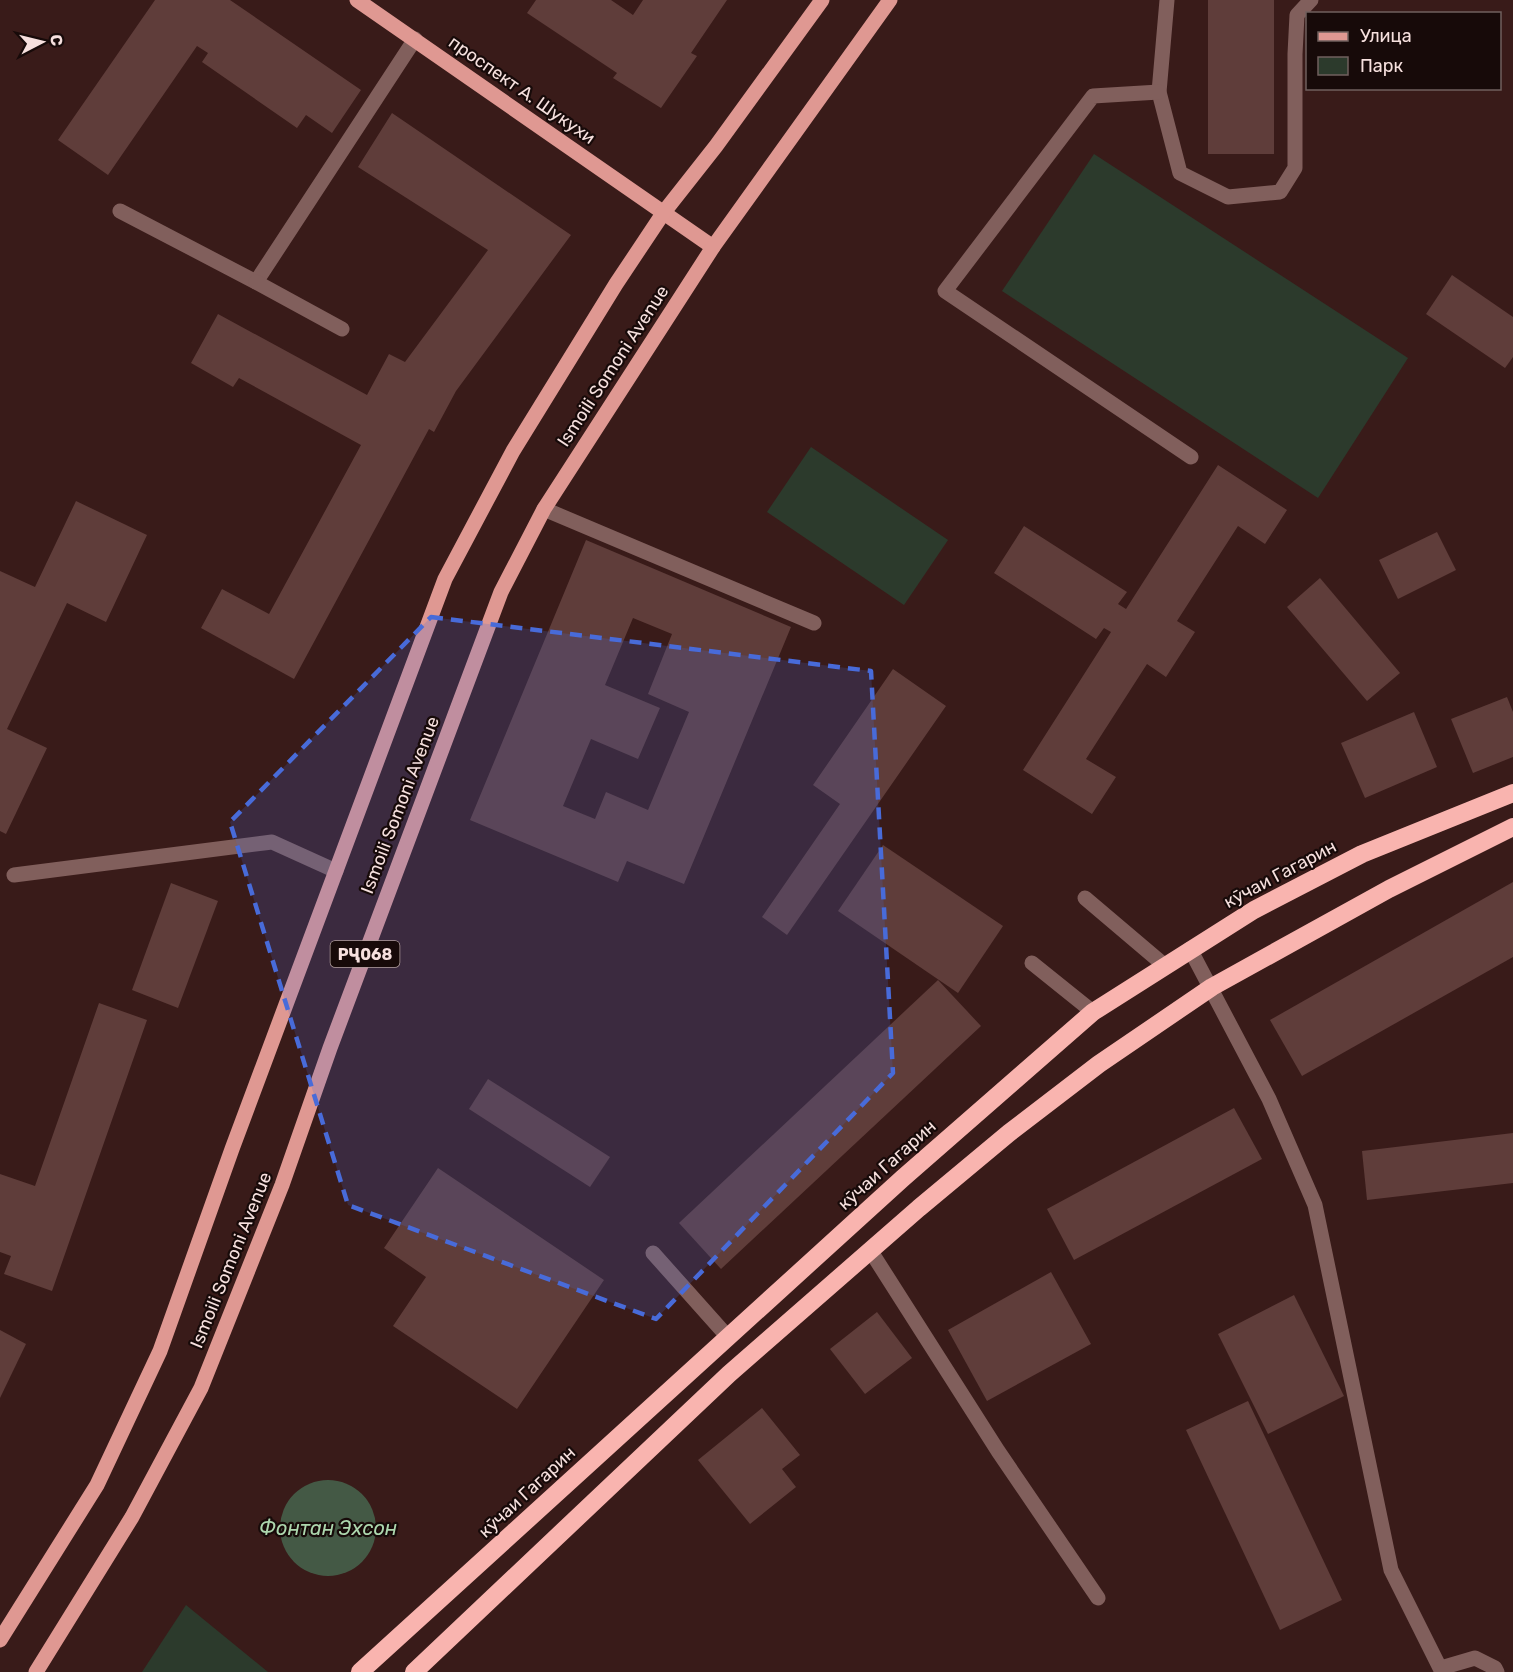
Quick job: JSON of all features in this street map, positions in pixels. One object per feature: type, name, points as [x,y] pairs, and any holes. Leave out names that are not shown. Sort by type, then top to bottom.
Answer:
[{"type":"highway","name":"кӯчаи Гагарин","points":[[360,1672],[727,1336],[1093,1012],[1254,910],[1362,854],[1513,793]]},
{"type":"highway","points":[[414,1672],[729,1374],[919,1208],[1036,1112],[1099,1064],[1212,987],[1389,889],[1513,828]]},
{"type":"main road","name":"проспект А. Шукухи","points":[[357,0],[713,247]]},
{"type":"main road","name":"Ismoili Somoni Avenue","points":[[0,1640],[98,1485],[160,1351],[236,1137],[445,579],[513,451],[616,284],[664,212],[716,146],[822,0]]},
{"type":"main road","name":"Ismoili Somoni Avenue","points":[[36,1672],[132,1517],[201,1388],[282,1185],[330,1048],[501,592],[544,509],[713,247],[890,0]]},
{"type":"street","points":[[1167,0],[1159,92],[1180,173],[1228,197],[1280,192],[1295,168],[1297,15],[1311,0]]},
{"type":"street","points":[[256,282],[415,39]]},
{"type":"street","points":[[1159,92],[1093,96],[945,291],[1191,457]]},
{"type":"street","points":[[120,211],[342,329]]},
{"type":"street","points":[[544,509],[814,622]]},
{"type":"street","points":[[14,875],[272,842],[336,871]]},
{"type":"street","points":[[1084,898],[1164,965]]},
{"type":"street","points":[[1190,949],[1269,1099],[1315,1205],[1391,1570],[1441,1670],[1475,1658],[1495,1668],[1497,1672]]},
{"type":"street","points":[[1032,963],[1093,1012]]},
{"type":"street","points":[[870,1250],[998,1451],[1098,1598]]},
{"type":"street","points":[[653,1253],[727,1336]]},
{"type":"highlighted area","points":[[431,617],[871,671],[893,1073],[656,1319],[348,1205],[230,822]]},
{"type":"green space","points":[[1094,154],[1408,358],[1318,498],[1002,291]]},
{"type":"green space","points":[[811,447],[948,540],[904,605],[767,512]]},
{"type":"green space","points":[[186,1605],[268,1672],[142,1672]]},
{"type":"water","name":"Фонтан Эхсон","points":[[328,1480],[347,1483],[362,1494],[373,1509],[376,1528],[373,1547],[362,1562],[347,1573],[328,1576],[309,1573],[294,1562],[283,1547],[280,1528],[283,1509],[294,1494],[309,1483]]},
{"type":"building","points":[[155,0],[230,0],[361,90],[332,133],[306,115],[297,128],[202,62],[208,53],[197,46],[108,175],[58,140]]},
{"type":"building","points":[[536,0],[611,0],[633,15],[643,0],[727,0],[691,53],[697,56],[661,108],[613,78],[617,73],[527,13]]},
{"type":"building","points":[[1208,0],[1274,0],[1274,154],[1208,154]]},
{"type":"building","points":[[392,113],[571,235],[456,391],[434,432],[429,429],[294,679],[201,628],[222,589],[269,614],[361,445],[239,378],[233,387],[191,363],[218,314],[367,395],[389,354],[405,362],[488,250],[358,167]]},
{"type":"building","points":[[1452,275],[1513,317],[1513,357],[1505,368],[1426,314]]},
{"type":"building","points":[[1218,465],[1287,510],[1265,544],[1238,526],[1177,621],[1195,632],[1166,677],[1147,664],[1086,759],[1116,777],[1092,814],[1023,770],[1111,632],[1104,628],[1096,639],[994,573],[1024,526],[1127,592],[1118,604],[1126,609]]},
{"type":"building","points":[[76,501],[147,535],[106,622],[67,603],[7,729],[47,748],[6,834],[0,831],[0,571],[35,587]]},
{"type":"building","points":[[1437,532],[1456,570],[1398,599],[1379,560]]},
{"type":"building","points":[[586,540],[791,627],[684,884],[627,861],[618,882],[470,820]],"holes":[[[633,618],[672,634],[648,694],[689,712],[648,810],[606,792],[595,819],[563,806],[591,739],[638,759],[660,708],[605,685]]]},
{"type":"building","points":[[1320,578],[1400,673],[1367,701],[1287,607]]},
{"type":"building","points":[[893,669],[946,706],[787,935],[762,917],[840,804],[813,785]]},
{"type":"building","points":[[1507,697],[1513,712],[1513,757],[1473,773],[1451,719]]},
{"type":"building","points":[[1414,712],[1437,767],[1365,798],[1341,743]]},
{"type":"building","points":[[883,845],[1003,926],[958,993],[838,911]]},
{"type":"building","points":[[1513,882],[1513,957],[1302,1076],[1270,1020]]},
{"type":"building","points":[[171,883],[218,901],[178,1008],[132,990]]},
{"type":"building","points":[[938,980],[981,1026],[721,1269],[679,1223]]},
{"type":"building","points":[[99,1003],[147,1020],[52,1291],[4,1274],[11,1256],[0,1252],[0,1174],[35,1186]]},
{"type":"building","points":[[488,1079],[610,1157],[590,1187],[469,1109]]},
{"type":"building","points":[[1234,1108],[1262,1159],[1074,1260],[1047,1209]]},
{"type":"building","points":[[1513,1133],[1513,1183],[1367,1200],[1362,1151]]},
{"type":"building","points":[[438,1168],[604,1280],[517,1409],[393,1326],[426,1277],[384,1248]]},
{"type":"building","points":[[1051,1272],[1091,1344],[987,1401],[948,1330]]},
{"type":"building","points":[[1294,1295],[1344,1396],[1268,1434],[1218,1334]]},
{"type":"building","points":[[877,1312],[912,1358],[865,1394],[830,1349]]},
{"type":"building","points":[[0,1330],[26,1344],[0,1398]]},
{"type":"building","points":[[1248,1401],[1342,1600],[1280,1630],[1186,1430]]},
{"type":"building","points":[[762,1408],[800,1455],[782,1469],[796,1487],[750,1524],[698,1460]]}]
